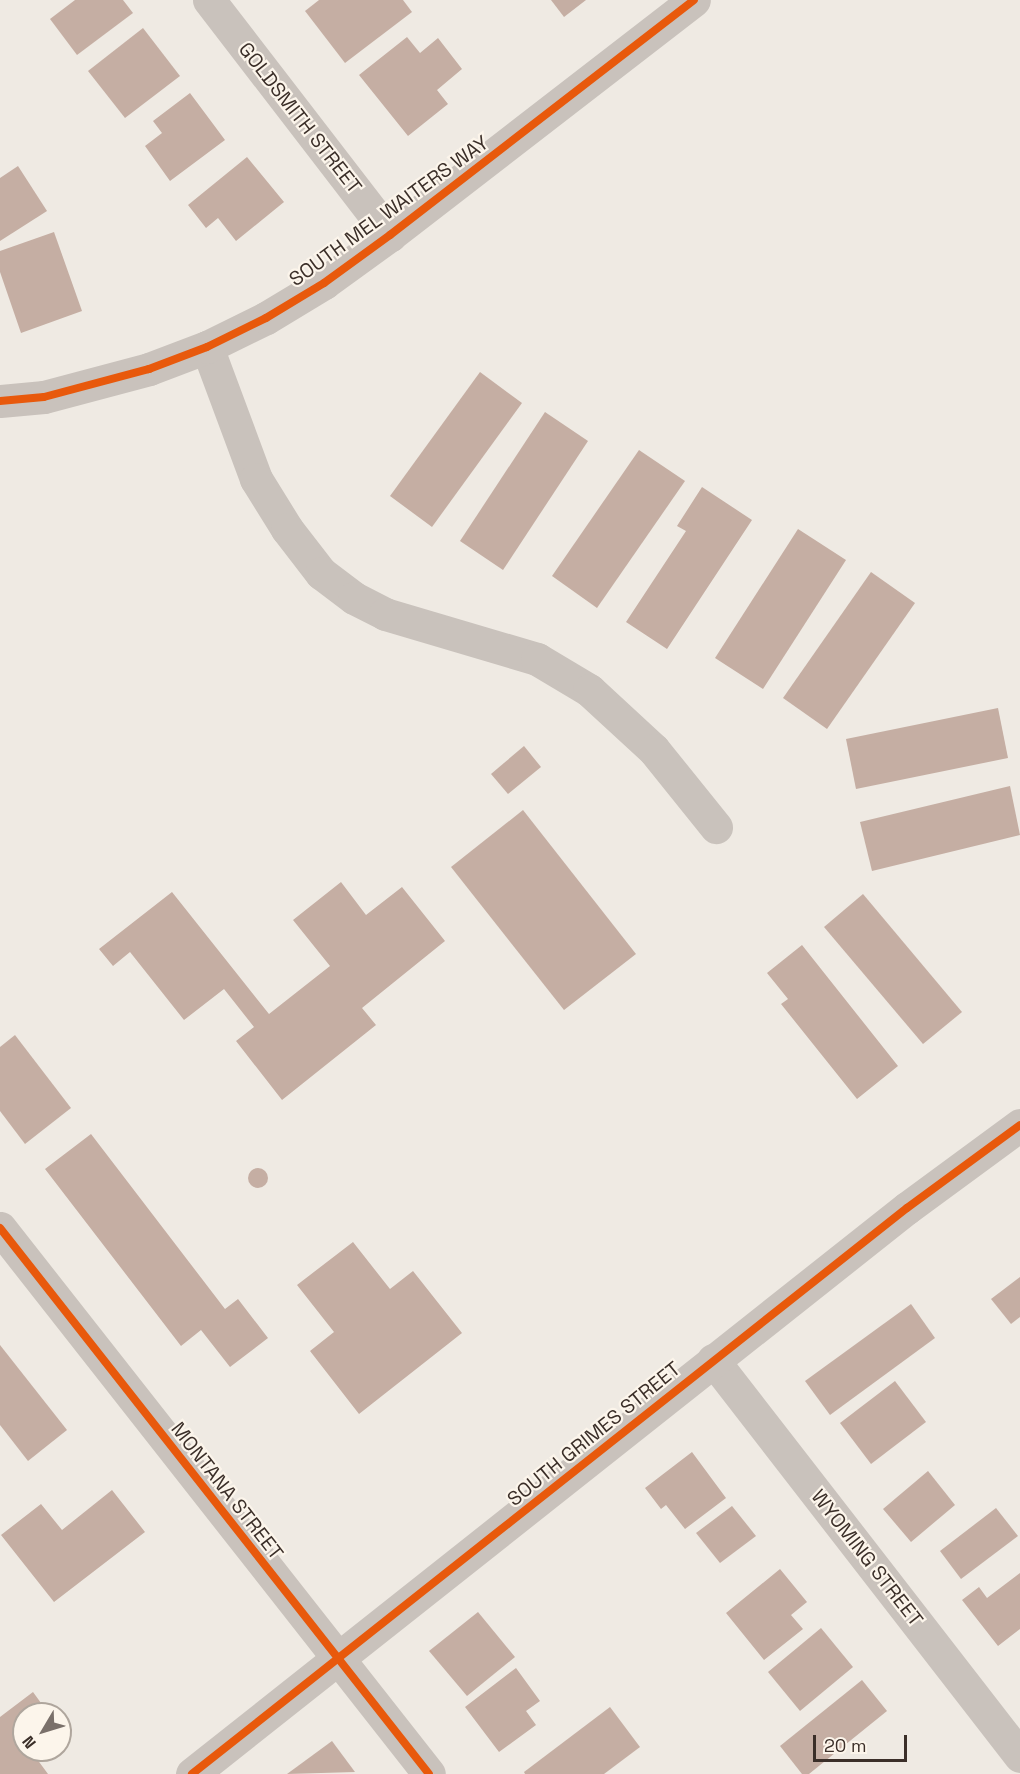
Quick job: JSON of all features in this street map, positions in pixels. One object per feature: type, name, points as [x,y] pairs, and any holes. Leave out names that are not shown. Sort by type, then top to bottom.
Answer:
[{"type":"street","name":"GOLDSMITH STREET","points":[[209,0],[390,236]]},
{"type":"street","name":"SOUTH MEL WAITERS WAY","points":[[0,401],[44,397],[149,369],[207,347],[266,318],[324,283],[390,236],[694,0]]},
{"type":"street","points":[[207,347],[256,479],[287,529],[321,573],[354,598],[385,614],[537,659],[589,690],[654,750],[716,827]]},
{"type":"street","name":"SOUTH GRIMES STREET","points":[[192,1774],[339,1660],[713,1360],[907,1208],[1020,1125]]},
{"type":"street","name":"MONTANA STREET","points":[[0,1228],[429,1774]]},
{"type":"street","name":"WYOMING STREET","points":[[713,1360],[1020,1756]]},
{"type":"building","points":[[75,0],[123,0],[133,13],[77,55],[50,19]]},
{"type":"building","points":[[319,0],[403,0],[412,12],[345,63],[305,11]]},
{"type":"building","points":[[551,0],[586,0],[564,17]]},
{"type":"building","points":[[143,28],[180,76],[125,118],[88,71]]},
{"type":"building","points":[[407,37],[420,53],[438,38],[462,69],[437,90],[448,104],[408,136],[359,75]]},
{"type":"building","points":[[190,93],[225,140],[170,181],[145,146],[162,133],[153,121]]},
{"type":"building","points":[[247,157],[284,202],[236,241],[218,218],[206,228],[188,205]]},
{"type":"building","points":[[18,166],[47,211],[0,241],[0,178]]},
{"type":"building","points":[[54,232],[82,311],[21,333],[0,272],[0,251]]},
{"type":"building","points":[[480,372],[522,403],[432,527],[390,496]]},
{"type":"building","points":[[545,412],[588,441],[503,570],[460,541]]},
{"type":"building","points":[[639,450],[685,481],[597,608],[552,576]]},
{"type":"building","points":[[702,487],[752,520],[667,649],[626,622],[686,531],[677,526]]},
{"type":"building","points":[[798,529],[846,560],[763,689],[715,658]]},
{"type":"building","points":[[871,572],[915,603],[827,729],[783,698]]},
{"type":"building","points":[[998,708],[1008,758],[856,789],[846,739]]},
{"type":"building","points":[[524,746],[541,767],[508,794],[491,774]]},
{"type":"building","points":[[1010,786],[1020,835],[872,871],[860,822]]},
{"type":"building","points":[[523,810],[636,954],[564,1010],[451,867]]},
{"type":"building","points":[[341,882],[366,915],[402,887],[445,941],[362,1008],[376,1025],[282,1100],[236,1041],[254,1027],[224,989],[184,1020],[130,952],[113,966],[99,949],[172,892],[269,1014],[330,966],[293,920]]},
{"type":"building","points":[[863,894],[962,1012],[923,1044],[824,927]]},
{"type":"building","points":[[802,945],[898,1066],[857,1099],[781,1004],[788,999],[767,973]]},
{"type":"building","points":[[15,1035],[71,1108],[25,1144],[0,1111],[0,1047]]},
{"type":"building","points":[[91,1134],[225,1309],[238,1299],[268,1338],[230,1367],[201,1330],[181,1346],[45,1169]]},
{"type":"building","points":[[258,1168],[265,1171],[268,1178],[265,1185],[258,1188],[251,1185],[248,1178],[251,1171]]},
{"type":"building","points":[[353,1242],[390,1289],[413,1271],[462,1333],[359,1414],[310,1351],[334,1332],[297,1285]]},
{"type":"building","points":[[1020,1277],[1020,1317],[1011,1324],[991,1299]]},
{"type":"building","points":[[911,1304],[935,1338],[830,1415],[805,1381]]},
{"type":"building","points":[[0,1345],[67,1430],[28,1461],[0,1425]]},
{"type":"building","points":[[895,1381],[926,1422],[871,1464],[840,1423]]},
{"type":"building","points":[[692,1452],[726,1498],[685,1529],[666,1505],[661,1509],[645,1488]]},
{"type":"building","points":[[928,1471],[955,1505],[911,1542],[883,1509]]},
{"type":"building","points":[[112,1490],[145,1532],[54,1602],[1,1535],[41,1504],[62,1530]]},
{"type":"building","points":[[732,1506],[756,1536],[720,1563],[696,1533]]},
{"type":"building","points":[[996,1508],[1018,1536],[961,1579],[940,1551]]},
{"type":"building","points":[[780,1569],[807,1602],[791,1615],[803,1629],[764,1660],[726,1613]]},
{"type":"building","points":[[1020,1573],[1020,1629],[998,1646],[962,1600],[979,1587],[987,1598]]},
{"type":"building","points":[[478,1612],[515,1657],[467,1696],[429,1651]]},
{"type":"building","points":[[821,1628],[853,1667],[800,1711],[768,1672]]},
{"type":"building","points":[[516,1668],[540,1701],[526,1711],[536,1725],[499,1752],[465,1707]]},
{"type":"building","points":[[862,1680],[887,1711],[809,1774],[802,1774],[780,1746]]},
{"type":"building","points":[[33,1692],[40,1702],[20,1702]]},
{"type":"building","points":[[610,1707],[640,1747],[604,1774],[525,1774],[524,1772]]},
{"type":"building","points":[[12,1708],[12,1762],[39,1762],[48,1774],[0,1774],[0,1717]]},
{"type":"building","points":[[332,1741],[355,1772],[287,1774]]},
{"type":"cycle path","points":[[0,401],[44,397],[149,369],[207,347],[266,318],[324,283],[390,235],[694,0]]},
{"type":"cycle path","points":[[192,1774],[907,1208],[1020,1125]]},
{"type":"cycle path","points":[[0,1228],[429,1774]]}]
